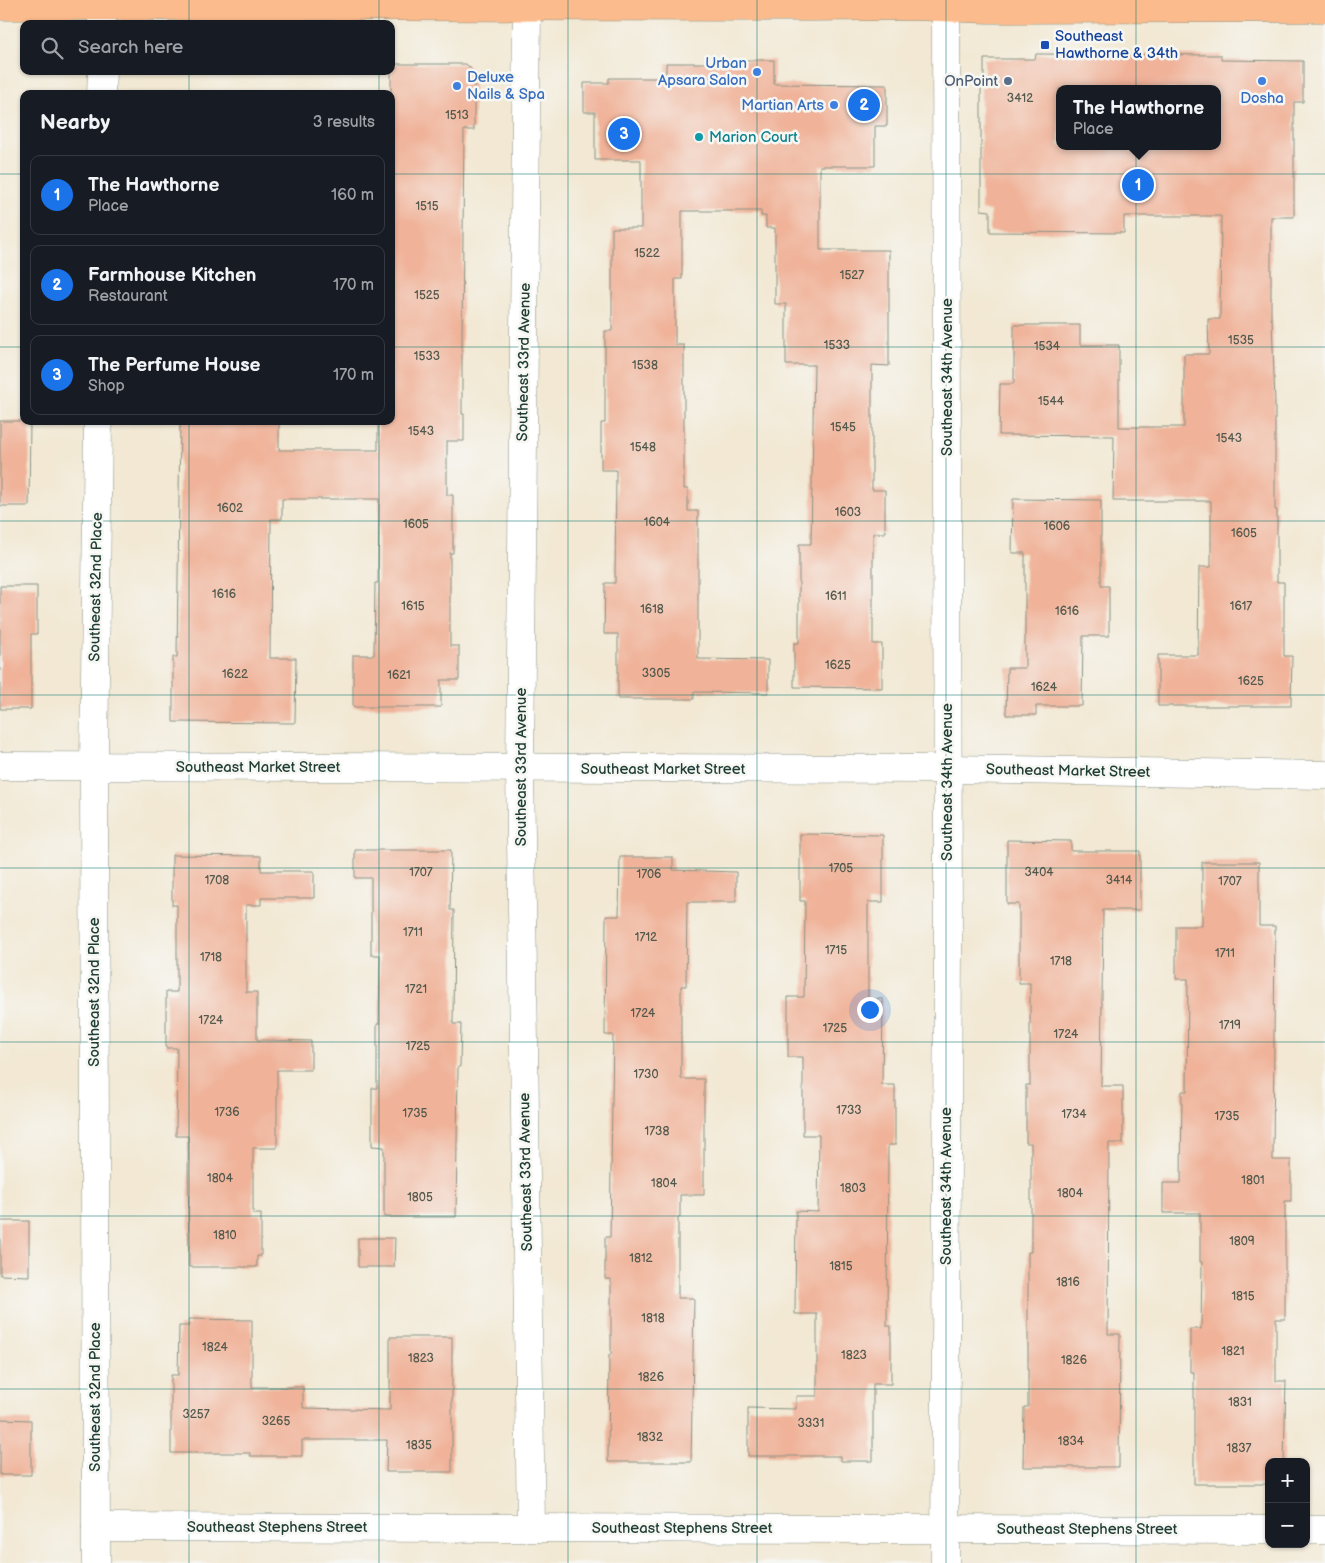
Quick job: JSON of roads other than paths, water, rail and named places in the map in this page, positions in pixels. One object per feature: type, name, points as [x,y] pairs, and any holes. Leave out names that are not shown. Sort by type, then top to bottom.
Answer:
[{"type":"main road","points":[[0,6],[54,3],[102,15],[397,3],[527,7],[946,4],[1325,8]]},
{"type":"street","name":"Southeast 34th Avenue","points":[[945,1563],[948,769],[946,4]]},
{"type":"street","name":"Southeast 33rd Avenue","points":[[527,7],[520,769],[530,1528]]},
{"type":"street","points":[[101,90],[102,75]]},
{"type":"street","name":"Southeast 32nd Place","points":[[96,1563],[94,766],[98,425]]},
{"type":"street","name":"Southeast Market Street","points":[[0,766],[948,769],[1325,775]]},
{"type":"street","name":"Southeast Stephens Street","points":[[96,1527],[1265,1530]]},
{"type":"street","points":[[1310,1530],[1325,1530]]},
{"type":"place","name":"Southeast Hawthorne & 34th","points":[[1045,45]]},
{"type":"place","name":"Urban Apsara Salon","points":[[757,72]]},
{"type":"place","name":"OnPoint","points":[[1008,81]]},
{"type":"place","name":"Dosha","points":[[1262,81]]},
{"type":"place","name":"Deluxe Nails & Spa","points":[[457,86]]},
{"type":"place","name":"Martian Arts","points":[[834,105]]},
{"type":"place","name":"Farmhouse Kitchen","points":[[864,105]]},
{"type":"place","name":"The Perfume House","points":[[624,134]]},
{"type":"place","name":"Marion Court","points":[[699,137]]},
{"type":"place","name":"The Hawthorne","points":[[1138,185]]}]
